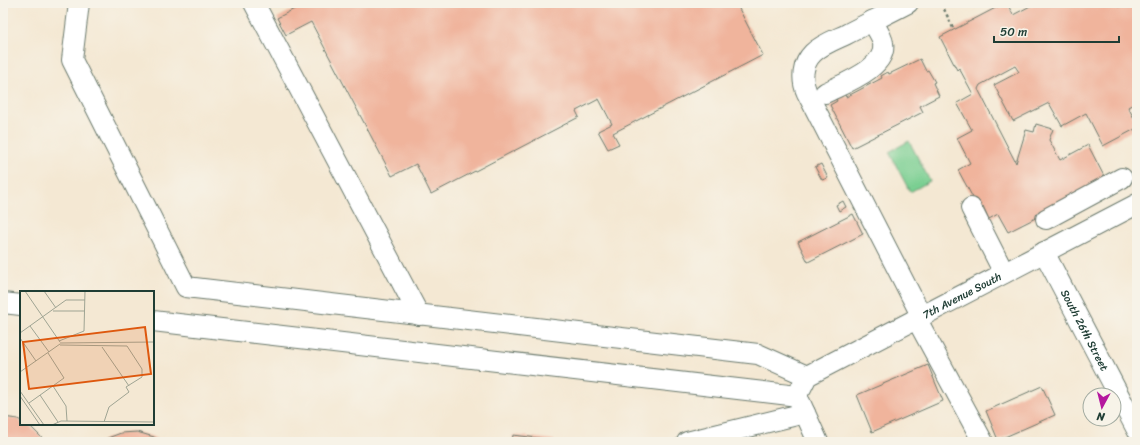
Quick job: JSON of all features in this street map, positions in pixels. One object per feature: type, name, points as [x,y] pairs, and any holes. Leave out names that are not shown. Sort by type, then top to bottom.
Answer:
[{"type":"street","points":[[79,3],[72,60],[186,287],[758,354],[807,376],[802,405],[818,442]]},
{"type":"street","points":[[254,3],[419,315]]},
{"type":"street","points":[[908,3],[813,52],[804,69],[803,80],[816,93],[919,317],[983,442]]},
{"type":"street","points":[[816,93],[867,72],[878,61],[883,52],[883,44],[872,21]]},
{"type":"street","points":[[1046,219],[1130,184]]},
{"type":"street","name":"7th Avenue South","points":[[807,376],[1137,204]]},
{"type":"street","points":[[971,208],[1004,273]]},
{"type":"street","name":"South 26th Street","points":[[1044,252],[1137,430]]},
{"type":"street","points":[[3,303],[20,305]]},
{"type":"street","points":[[154,321],[802,405]]},
{"type":"street","points":[[687,442],[802,405]]},
{"type":"path","points":[[944,9],[954,30]]},
{"type":"green space","points":[[909,141],[930,181],[910,192],[889,152]]},
{"type":"building","points":[[301,3],[736,3],[763,55],[613,133],[619,144],[608,149],[598,131],[612,124],[599,99],[576,111],[579,117],[431,194],[416,164],[392,176],[311,22],[286,35],[277,18],[302,5]]},
{"type":"building","points":[[1007,3],[1013,15],[1036,3],[1117,3],[1119,7],[1126,3],[1137,3],[1137,102],[1128,107],[1137,124],[1137,128],[1103,146],[1086,113],[1062,126],[1049,103],[1013,121],[994,85],[1019,72],[1015,66],[980,85],[978,89],[1016,163],[1026,130],[1034,132],[1036,124],[1053,129],[1049,140],[1060,160],[1088,145],[1106,180],[1083,194],[1008,232],[998,214],[989,219],[983,206],[979,209],[958,170],[970,163],[957,138],[972,130],[957,103],[973,94],[959,68],[957,70],[940,37]]},
{"type":"building","points":[[920,59],[926,71],[928,70],[935,82],[933,83],[939,96],[920,106],[923,112],[852,148],[830,105],[837,101],[836,98],[844,93],[846,97],[882,78],[881,76],[888,72],[889,74]]},
{"type":"building","points":[[821,164],[828,178],[822,180],[815,167]]},
{"type":"building","points":[[843,201],[846,207],[839,211],[836,205]]},
{"type":"building","points":[[853,214],[863,234],[808,262],[798,242]]},
{"type":"building","points":[[928,365],[943,401],[872,432],[857,395]]},
{"type":"building","points":[[1042,386],[1055,415],[998,440],[986,411]]},
{"type":"building","points":[[3,417],[18,419],[20,420],[20,425],[28,425],[31,427],[41,437],[43,442],[3,442]]},
{"type":"building","points":[[137,432],[154,437],[161,442],[101,442],[121,433]]},
{"type":"building","points":[[513,435],[554,440],[554,442],[512,442]]}]
